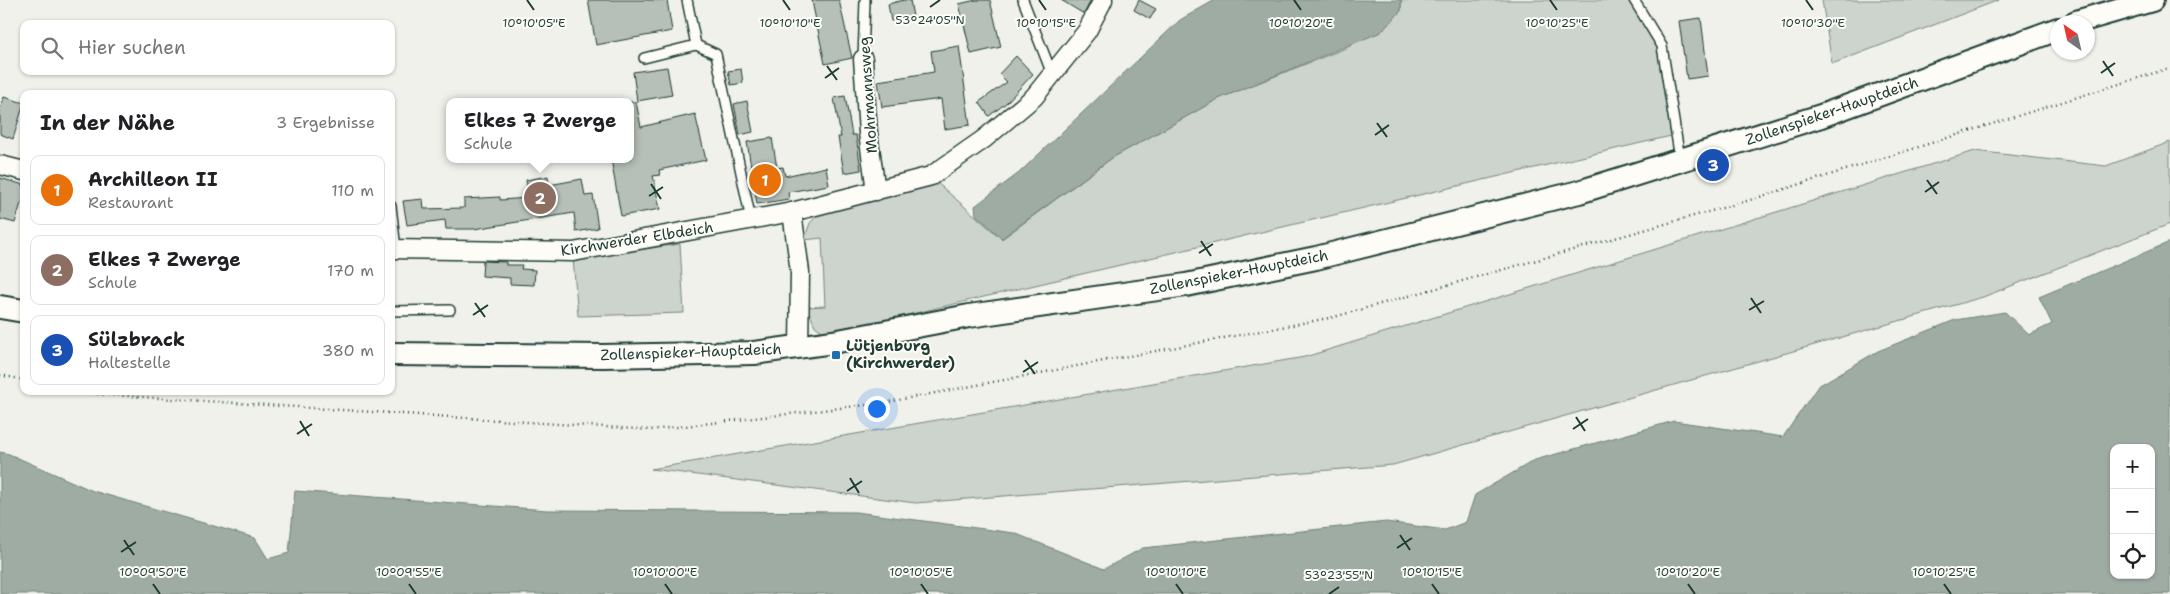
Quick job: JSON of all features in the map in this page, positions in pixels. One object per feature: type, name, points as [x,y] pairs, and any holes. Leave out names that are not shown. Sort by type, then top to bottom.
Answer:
[{"type":"street","name":"Kirchwerder Elbdeich","points":[[395,249],[573,252],[792,212],[931,176],[984,139],[1034,97],[1087,31],[1103,0]]},
{"type":"street","points":[[2095,16],[2152,0]]},
{"type":"street","name":"Zollenspieker-Hauptdeich","points":[[395,354],[603,356],[754,353],[799,348],[969,316],[1186,285],[1307,260],[1578,192],[1680,162],[1821,116],[2050,32]]},
{"type":"street","name":"Mohrmannsweg","points":[[863,58],[868,133],[876,191]]},
{"type":"street","points":[[0,165],[20,171]]},
{"type":"street","points":[[792,212],[800,272],[799,348]]},
{"type":"street","points":[[0,307],[20,311]]},
{"type":"lane","points":[[687,0],[696,45]]},
{"type":"lane","name":"Mohrmannsweg","points":[[863,58],[865,0]]},
{"type":"lane","points":[[1023,0],[1052,74]]},
{"type":"lane","points":[[1634,0],[1662,46],[1680,162]]},
{"type":"lane","points":[[644,58],[696,45],[716,54],[751,220]]},
{"type":"lane","points":[[395,311],[450,310]]},
{"type":"path","points":[[116,395],[651,430],[883,403],[1334,317],[1747,201],[2170,68]]},
{"type":"path","points":[[0,375],[20,379]]},
{"type":"shaded area","points":[[1215,0],[1401,0],[1401,11],[1381,32],[1218,99],[1112,158],[1002,238],[976,215],[975,206],[1019,173],[1180,20]]},
{"type":"shaded area","points":[[1401,0],[1628,0],[1657,44],[1671,136],[826,334],[815,326],[807,307],[825,306],[822,238],[804,240],[810,223],[820,212],[935,181],[1002,239],[1112,158],[1218,99],[1346,48],[1401,11]]},
{"type":"shaded area","points":[[1822,0],[1999,0],[1832,64]]},
{"type":"shaded area","points":[[2170,142],[2170,224],[1983,297],[1393,465],[916,503],[651,469],[1305,357],[1975,151],[2106,166]]},
{"type":"shaded area","points":[[2170,242],[2170,594],[0,594],[0,452],[9,454],[93,491],[255,538],[268,559],[289,553],[295,491],[547,510],[856,512],[1014,533],[1104,569],[1143,548],[1386,522],[1445,530],[1466,522],[1475,495],[1535,460],[1674,421],[1783,437],[1818,386],[1878,351],[1955,320],[2005,312],[2029,335],[2052,324],[2039,297]]},
{"type":"shaded area","points":[[680,244],[684,313],[578,316],[573,259]]},
{"type":"building","points":[[588,0],[667,0],[672,31],[596,45]]},
{"type":"building","points":[[839,0],[852,58],[825,64],[812,1]]},
{"type":"building","points":[[910,0],[913,17],[891,21],[888,4]]},
{"type":"building","points":[[976,0],[990,0],[1001,47],[971,54],[959,4]]},
{"type":"building","points":[[1061,0],[1091,0],[1084,14]]},
{"type":"building","points":[[1139,0],[1156,9],[1150,19],[1134,10]]},
{"type":"building","points":[[1701,18],[1708,76],[1687,79],[1679,21]]},
{"type":"building","points":[[959,46],[970,125],[945,129],[941,99],[882,107],[878,81],[934,72],[931,51]]},
{"type":"building","points":[[1016,56],[1033,74],[1006,103],[989,116],[979,102],[1007,82],[999,74]]},
{"type":"building","points":[[667,67],[672,95],[637,101],[633,72]]},
{"type":"building","points":[[741,69],[743,83],[731,85],[728,71]]},
{"type":"building","points":[[845,96],[852,135],[856,135],[861,170],[844,173],[838,137],[841,137],[834,98]]},
{"type":"building","points":[[4,97],[20,102],[20,116],[13,139],[0,134],[0,110]]},
{"type":"building","points":[[747,101],[753,132],[740,135],[734,104]]},
{"type":"building","points":[[634,102],[636,102],[641,127],[695,114],[706,160],[659,170],[660,175],[653,176],[660,209],[621,216],[612,163],[634,163]]},
{"type":"building","points":[[772,138],[777,168],[783,167],[785,176],[826,167],[829,185],[788,192],[789,199],[757,204],[747,142]]},
{"type":"building","points":[[548,176],[549,185],[582,179],[585,196],[593,195],[598,228],[576,232],[574,213],[474,229],[446,229],[445,220],[407,225],[403,201],[423,199],[424,209],[464,208],[464,199],[500,197],[500,200],[529,198],[526,180]]},
{"type":"building","points":[[0,178],[20,184],[20,206],[15,223],[0,219]]},
{"type":"building","points":[[483,261],[506,262],[506,265],[522,265],[521,269],[535,270],[534,285],[510,284],[510,278],[482,276]]},
{"type":"place","name":"Sülzbrack","points":[[1713,165]]},
{"type":"place","name":"Archilleon II","points":[[765,180]]},
{"type":"place","name":"Elkes 7 Zwerge","points":[[540,198]]},
{"type":"place","name":"Lütjenburg (Kirchwerder)","points":[[836,355]]}]
